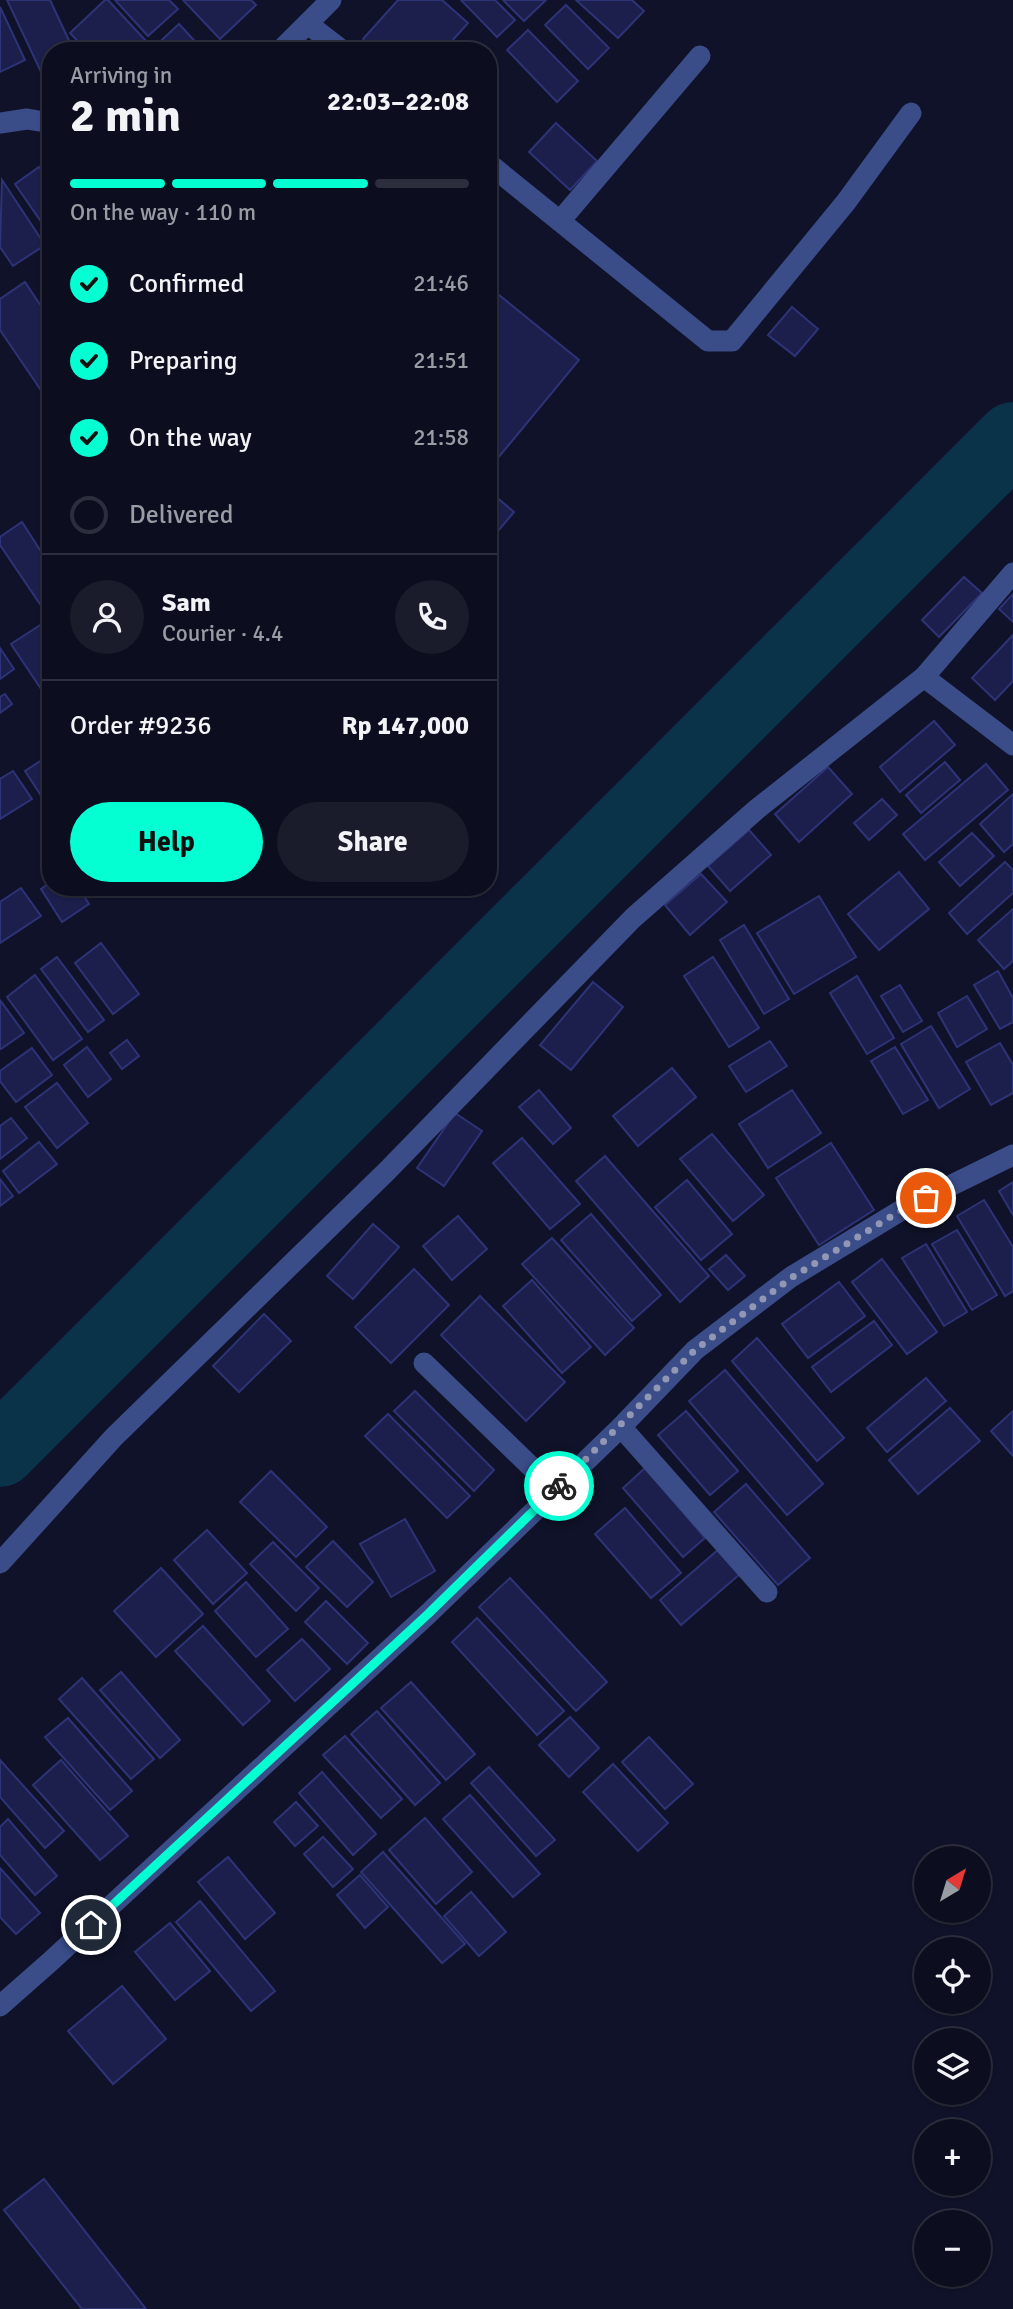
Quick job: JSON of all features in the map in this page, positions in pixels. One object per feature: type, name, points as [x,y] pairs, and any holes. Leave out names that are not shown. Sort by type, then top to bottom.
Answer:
[{"type":"street","points":[[289,42],[331,0]]},
{"type":"street","points":[[308,24],[331,42]]},
{"type":"street","points":[[560,221],[700,56]]},
{"type":"street","points":[[497,170],[708,341],[732,341],[846,202],[911,113]]},
{"type":"street","points":[[0,123],[27,119],[42,122]]},
{"type":"street","points":[[0,1563],[114,1437],[387,1171],[632,918],[757,809],[924,677],[1013,573]]},
{"type":"street","points":[[924,677],[1013,745]]},
{"type":"street","points":[[0,2006],[418,1623],[621,1427],[695,1350],[791,1278],[905,1208],[1013,1155]]},
{"type":"street","points":[[424,1363],[555,1490]]},
{"type":"street","points":[[621,1427],[767,1592]]},
{"type":"building","points":[[7,0],[50,0],[70,42],[42,42],[42,74]]},
{"type":"building","points":[[108,0],[147,42],[78,42],[70,33]]},
{"type":"building","points":[[115,0],[169,0],[178,9],[148,36]]},
{"type":"building","points":[[183,0],[251,0],[256,5],[220,39]]},
{"type":"building","points":[[398,0],[442,0],[468,23],[451,42],[366,42],[363,39]]},
{"type":"building","points":[[461,0],[495,0],[515,20],[497,37]]},
{"type":"building","points":[[503,0],[546,0],[524,21]]},
{"type":"building","points":[[576,0],[632,0],[644,11],[618,38]]},
{"type":"building","points":[[566,5],[609,48],[588,69],[545,25]]},
{"type":"building","points":[[0,7],[25,60],[0,72]]},
{"type":"building","points":[[179,24],[196,42],[160,42]]},
{"type":"building","points":[[528,30],[578,81],[557,102],[507,50]]},
{"type":"building","points":[[556,123],[597,161],[570,190],[529,152]]},
{"type":"building","points":[[39,167],[42,171],[42,223],[15,184]]},
{"type":"building","points":[[2,180],[42,240],[42,247],[13,266],[0,247]]},
{"type":"building","points":[[25,282],[42,308],[42,392],[0,330],[0,299]]},
{"type":"building","points":[[497,293],[579,360],[497,459]]},
{"type":"building","points":[[792,307],[818,329],[795,356],[768,335]]},
{"type":"building","points":[[497,498],[514,512],[497,532]]},
{"type":"building","points":[[22,522],[42,553],[42,607],[0,545],[0,537]]},
{"type":"building","points":[[964,577],[982,593],[939,637],[922,620]]},
{"type":"building","points":[[1013,594],[1013,622],[999,609]]},
{"type":"building","points":[[42,624],[42,688],[41,689],[11,644]]},
{"type":"building","points":[[1013,635],[1013,681],[995,700],[972,678]]},
{"type":"building","points":[[0,648],[14,669],[0,679]]},
{"type":"building","points":[[5,694],[12,704],[0,713],[0,697]]},
{"type":"building","points":[[934,721],[955,745],[900,792],[880,767]]},
{"type":"building","points":[[42,760],[42,797],[25,771]]},
{"type":"building","points":[[945,762],[960,780],[921,813],[906,795]]},
{"type":"building","points":[[986,764],[1008,790],[925,860],[903,834]]},
{"type":"building","points":[[828,767],[852,794],[799,842],[775,814]]},
{"type":"building","points":[[13,771],[32,799],[0,819],[0,779]]},
{"type":"building","points":[[1013,794],[1013,844],[1004,852],[980,824]]},
{"type":"building","points":[[882,799],[897,815],[869,840],[854,823]]},
{"type":"building","points":[[749,830],[771,855],[730,891],[708,866]]},
{"type":"building","points":[[972,833],[994,856],[960,886],[939,862]]},
{"type":"building","points":[[1005,862],[1013,870],[1013,893],[967,934],[949,913]]},
{"type":"building","points":[[899,872],[929,909],[879,950],[848,914]]},
{"type":"building","points":[[701,874],[727,902],[690,935],[665,905]]},
{"type":"building","points":[[21,888],[41,916],[0,943],[0,902]]},
{"type":"building","points":[[45,896],[84,896],[89,904],[62,922]]},
{"type":"building","points":[[819,896],[856,957],[794,994],[757,933]]},
{"type":"building","points":[[1013,909],[1013,961],[1004,969],[978,940]]},
{"type":"building","points":[[744,925],[789,999],[764,1014],[720,940]]},
{"type":"building","points":[[101,943],[139,994],[113,1014],[75,963]]},
{"type":"building","points":[[57,957],[104,1020],[88,1032],[41,969]]},
{"type":"building","points":[[713,957],[759,1028],[729,1047],[684,976]]},
{"type":"building","points":[[998,971],[1013,998],[1013,1022],[1000,1029],[974,985]]},
{"type":"building","points":[[35,975],[82,1039],[53,1060],[7,997]]},
{"type":"building","points":[[857,976],[894,1038],[867,1054],[830,993]]},
{"type":"building","points":[[593,982],[623,1007],[571,1070],[540,1045]]},
{"type":"building","points":[[900,985],[922,1021],[903,1032],[881,996]]},
{"type":"building","points":[[967,996],[987,1029],[957,1047],[938,1013]]},
{"type":"building","points":[[0,1000],[24,1033],[1,1049],[0,1048]]},
{"type":"building","points":[[931,1026],[970,1089],[939,1108],[901,1044]]},
{"type":"building","points":[[127,1040],[139,1056],[122,1069],[110,1053]]},
{"type":"building","points":[[770,1041],[787,1066],[746,1092],[729,1066]]},
{"type":"building","points":[[1000,1043],[1013,1065],[1013,1093],[991,1105],[966,1062]]},
{"type":"building","points":[[87,1047],[111,1079],[88,1097],[64,1065]]},
{"type":"building","points":[[895,1047],[928,1100],[903,1114],[871,1061]]},
{"type":"building","points":[[32,1048],[52,1075],[16,1102],[0,1081],[0,1071]]},
{"type":"building","points":[[672,1068],[696,1097],[638,1146],[613,1116]]},
{"type":"building","points":[[57,1083],[88,1123],[57,1148],[25,1107]]},
{"type":"building","points":[[539,1090],[571,1128],[553,1144],[519,1107]]},
{"type":"building","points":[[792,1090],[821,1133],[768,1168],[739,1124]]},
{"type":"building","points":[[455,1113],[482,1131],[444,1186],[417,1168]]},
{"type":"building","points":[[11,1118],[27,1138],[0,1159],[0,1126]]},
{"type":"building","points":[[712,1134],[764,1195],[733,1221],[680,1159]]},
{"type":"building","points":[[522,1138],[580,1204],[550,1229],[493,1163]]},
{"type":"building","points":[[39,1142],[57,1164],[19,1193],[3,1171]]},
{"type":"building","points":[[831,1143],[874,1210],[819,1245],[776,1178]]},
{"type":"building","points":[[605,1156],[709,1276],[680,1302],[576,1181]]},
{"type":"building","points":[[0,1179],[13,1196],[0,1206]]},
{"type":"building","points":[[687,1180],[732,1234],[701,1260],[655,1207]]},
{"type":"building","points":[[1013,1182],[1013,1215],[999,1191]]},
{"type":"building","points":[[984,1200],[1013,1247],[1013,1291],[1005,1296],[957,1216]]},
{"type":"building","points":[[591,1214],[661,1295],[632,1321],[561,1240]]},
{"type":"building","points":[[458,1216],[487,1249],[452,1280],[423,1246]]},
{"type":"building","points":[[373,1224],[399,1247],[353,1299],[327,1276]]},
{"type":"building","points":[[957,1230],[997,1295],[972,1310],[932,1244]]},
{"type":"building","points":[[552,1238],[634,1328],[605,1355],[522,1264]]},
{"type":"building","points":[[926,1244],[967,1312],[944,1326],[902,1258]]},
{"type":"building","points":[[726,1255],[745,1276],[728,1290],[709,1269]]},
{"type":"building","points":[[882,1259],[937,1332],[907,1354],[852,1282]]},
{"type":"building","points":[[414,1269],[449,1305],[391,1363],[355,1327]]},
{"type":"building","points":[[532,1280],[591,1347],[562,1373],[503,1306]]},
{"type":"building","points":[[839,1282],[865,1316],[808,1358],[782,1324]]},
{"type":"building","points":[[480,1296],[565,1382],[526,1421],[441,1335]]},
{"type":"building","points":[[264,1314],[291,1341],[239,1392],[213,1366]]},
{"type":"building","points":[[874,1321],[892,1345],[831,1392],[812,1367]]},
{"type":"building","points":[[757,1338],[844,1438],[817,1461],[732,1361]]},
{"type":"building","points":[[725,1370],[823,1484],[787,1515],[689,1401]]},
{"type":"building","points":[[926,1378],[946,1401],[887,1452],[867,1428]]},
{"type":"building","points":[[415,1391],[494,1470],[474,1491],[394,1411]]},
{"type":"building","points":[[950,1408],[980,1441],[918,1494],[889,1460]]},
{"type":"building","points":[[686,1411],[738,1471],[710,1495],[658,1435]]},
{"type":"building","points":[[1013,1411],[1013,1456],[991,1431]]},
{"type":"building","points":[[388,1414],[470,1496],[447,1518],[365,1436]]},
{"type":"building","points":[[645,1468],[705,1538],[683,1557],[623,1488]]},
{"type":"building","points":[[271,1471],[327,1527],[296,1557],[240,1502]]},
{"type":"building","points":[[746,1484],[810,1558],[778,1585],[714,1512]]},
{"type":"building","points":[[625,1508],[681,1573],[651,1598],[595,1534]]},
{"type":"building","points":[[405,1519],[435,1571],[391,1597],[360,1544]]},
{"type":"building","points":[[207,1530],[247,1573],[213,1604],[174,1560]]},
{"type":"building","points":[[333,1541],[373,1582],[347,1607],[306,1567]]},
{"type":"building","points":[[273,1542],[319,1588],[296,1611],[250,1564]]},
{"type":"building","points":[[719,1549],[740,1574],[681,1625],[660,1600]]},
{"type":"building","points":[[161,1568],[203,1614],[156,1657],[114,1611]]},
{"type":"building","points":[[510,1578],[607,1682],[576,1711],[479,1607]]},
{"type":"building","points":[[246,1582],[288,1629],[256,1657],[215,1611]]},
{"type":"building","points":[[326,1601],[368,1643],[347,1664],[305,1622]]},
{"type":"building","points":[[477,1618],[564,1711],[537,1735],[452,1642]]},
{"type":"building","points":[[203,1626],[270,1701],[243,1725],[175,1651]]},
{"type":"building","points":[[302,1639],[330,1669],[295,1701],[267,1670]]},
{"type":"building","points":[[121,1672],[180,1740],[160,1758],[100,1690]]},
{"type":"building","points":[[82,1678],[154,1759],[131,1779],[59,1699]]},
{"type":"building","points":[[411,1682],[475,1754],[446,1780],[381,1708]]},
{"type":"building","points":[[377,1711],[440,1783],[415,1805],[351,1734]]},
{"type":"building","points":[[570,1717],[599,1748],[569,1777],[539,1745]]},
{"type":"building","points":[[68,1718],[132,1791],[110,1810],[45,1737]]},
{"type":"building","points":[[345,1736],[402,1799],[381,1818],[323,1755]]},
{"type":"building","points":[[649,1737],[693,1784],[665,1809],[622,1762]]},
{"type":"building","points":[[0,1760],[64,1831],[45,1848],[0,1797]]},
{"type":"building","points":[[61,1760],[128,1836],[100,1860],[33,1785]]},
{"type":"building","points":[[613,1764],[668,1823],[638,1851],[583,1792]]},
{"type":"building","points":[[489,1767],[555,1840],[536,1856],[471,1783]]},
{"type":"building","points":[[322,1772],[376,1834],[353,1855],[299,1793]]},
{"type":"building","points":[[470,1795],[540,1874],[513,1897],[443,1819]]},
{"type":"building","points":[[296,1802],[318,1826],[295,1846],[274,1822]]},
{"type":"building","points":[[425,1818],[472,1872],[436,1904],[389,1850]]},
{"type":"building","points":[[8,1819],[57,1876],[35,1895],[0,1855],[0,1827]]},
{"type":"building","points":[[323,1837],[353,1869],[333,1887],[304,1854]]},
{"type":"building","points":[[383,1852],[465,1944],[442,1963],[361,1872]]},
{"type":"building","points":[[228,1857],[275,1913],[245,1939],[198,1882]]},
{"type":"building","points":[[0,1868],[40,1913],[16,1934],[0,1917]]},
{"type":"building","points":[[360,1875],[388,1907],[365,1928],[337,1895]]},
{"type":"building","points":[[471,1892],[506,1932],[479,1956],[444,1916]]},
{"type":"building","points":[[200,1901],[275,1991],[251,2011],[176,1922]]},
{"type":"building","points":[[170,1923],[210,1971],[175,2000],[135,1952]]},
{"type":"building","points":[[122,1986],[166,2039],[113,2084],[68,2031]]},
{"type":"building","points":[[44,2179],[146,2309],[82,2309],[4,2210]]},
{"type":"waterway","points":[[0,1451],[1013,438]]},
{"type":"way so far","points":[[559,1486],[621,1427],[695,1350],[791,1278],[905,1208],[926,1198]]},
{"type":"route","points":[[91,1925],[428,1614],[559,1486]]}]
